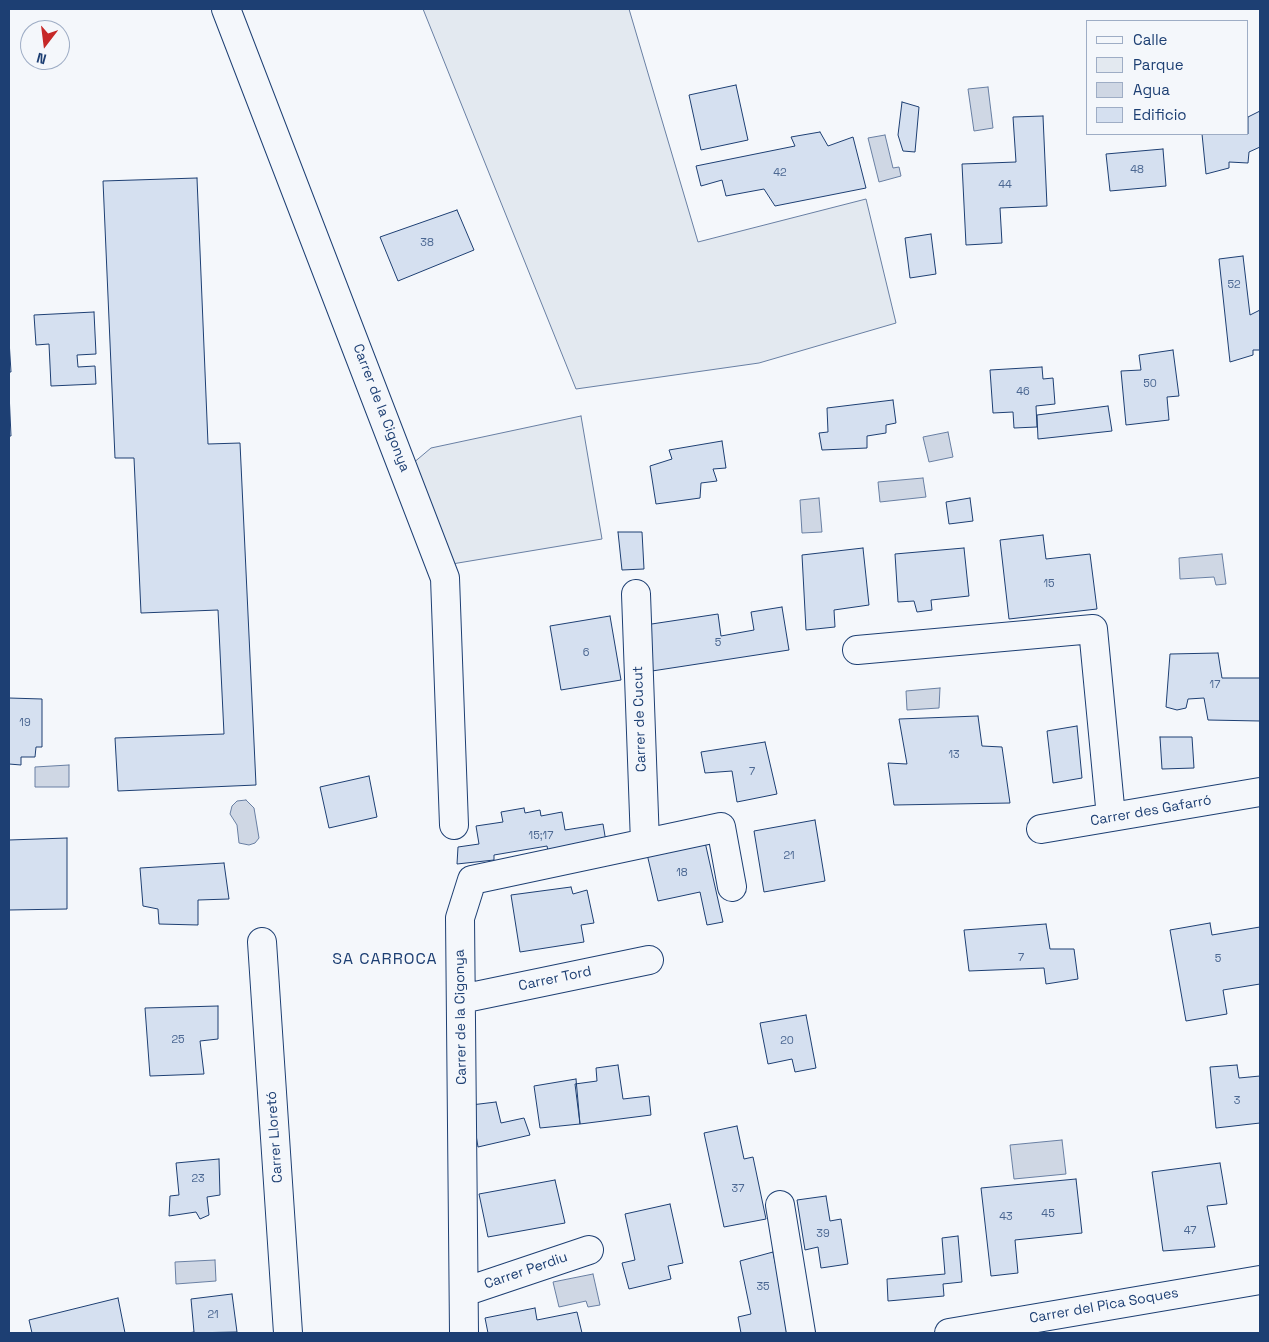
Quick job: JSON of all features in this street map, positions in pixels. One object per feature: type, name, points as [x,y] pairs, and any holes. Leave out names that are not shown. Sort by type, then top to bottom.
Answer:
[{"type":"street","name":"Carrer de la Cigonya","points":[[226,9],[445,578],[454,825]]},
{"type":"street","name":"Carrer de Cucut","points":[[636,594],[645,843]]},
{"type":"street","points":[[857,650],[1093,629],[1112,817]]},
{"type":"street","name":"Carrer des Gafarró","points":[[1042,829],[1260,792]]},
{"type":"street","points":[[645,843],[721,827],[732,887]]},
{"type":"street","name":"Carrer de la Cigonya","points":[[464,1333],[460,918],[472,880],[645,843]]},
{"type":"street","name":"Carrer Lloretó","points":[[262,942],[288,1333]]},
{"type":"street","name":"Carrer Tord","points":[[461,999],[650,960]]},
{"type":"street","points":[[780,1205],[801,1333]]},
{"type":"street","name":"Carrer Perdiu","points":[[464,1292],[589,1250]]},
{"type":"street","name":"Carrer del Pica Soques","points":[[949,1333],[1260,1280]]},
{"type":"green space","points":[[423,9],[629,9],[698,242],[866,199],[896,323],[759,363],[576,389]]},
{"type":"green space","points":[[581,416],[602,539],[452,564],[412,464],[431,448]]},
{"type":"water","points":[[988,87],[993,128],[974,131],[968,89]]},
{"type":"water","points":[[885,135],[893,168],[899,167],[901,176],[879,182],[868,138]]},
{"type":"water","points":[[948,432],[953,457],[929,462],[923,437]]},
{"type":"water","points":[[923,478],[926,497],[880,502],[878,482]]},
{"type":"water","points":[[819,498],[822,532],[802,533],[800,500]]},
{"type":"water","points":[[1222,554],[1226,584],[1216,585],[1214,577],[1180,579],[1179,558]]},
{"type":"water","points":[[940,688],[939,708],[907,710],[906,691]]},
{"type":"water","points":[[69,765],[69,787],[35,787],[35,767]]},
{"type":"water","points":[[246,800],[254,808],[259,838],[255,843],[249,845],[239,843],[237,825],[230,814],[232,806],[237,801]]},
{"type":"water","points":[[1062,1140],[1066,1174],[1014,1179],[1010,1145]]},
{"type":"water","points":[[215,1260],[216,1281],[176,1284],[175,1262]]},
{"type":"water","points":[[593,1274],[600,1305],[588,1307],[586,1301],[559,1307],[553,1282]]},
{"type":"building","points":[[736,85],[748,140],[701,150],[689,95]]},
{"type":"building","points":[[902,102],[919,107],[915,152],[903,151],[898,135]]},
{"type":"building","points":[[1260,111],[1260,147],[1249,152],[1248,163],[1229,162],[1229,168],[1206,174],[1202,135],[1249,135],[1249,116]]},
{"type":"building","points":[[1043,116],[1047,206],[1000,208],[1002,243],[966,245],[962,164],[1016,162],[1013,117]]},
{"type":"building","points":[[820,132],[828,146],[853,137],[866,188],[775,206],[764,189],[726,196],[722,180],[701,186],[696,166],[795,146],[791,137]]},
{"type":"building","points":[[1163,149],[1166,186],[1110,191],[1106,154]]},
{"type":"building","points":[[197,178],[208,444],[240,443],[256,785],[118,791],[115,738],[224,734],[218,610],[141,613],[134,458],[115,458],[103,181]]},
{"type":"building","points":[[457,210],[474,250],[398,281],[380,237]]},
{"type":"building","points":[[931,234],[936,274],[910,278],[905,238]]},
{"type":"building","points":[[1243,256],[1250,315],[1260,310],[1260,350],[1253,350],[1253,355],[1230,362],[1219,259]]},
{"type":"building","points":[[94,312],[96,354],[77,355],[78,367],[95,366],[96,384],[51,386],[49,344],[36,345],[34,315]]},
{"type":"building","points":[[9,340],[11,372],[9,372]]},
{"type":"building","points":[[1173,350],[1179,396],[1167,397],[1169,420],[1126,425],[1121,371],[1141,370],[1139,355]]},
{"type":"building","points":[[1042,367],[1043,379],[1053,378],[1055,404],[1036,406],[1037,427],[1014,428],[1013,412],[993,413],[990,370]]},
{"type":"building","points":[[9,392],[11,436],[9,436]]},
{"type":"building","points":[[893,400],[896,423],[886,425],[886,433],[867,436],[867,448],[822,450],[819,433],[828,432],[827,408]]},
{"type":"building","points":[[1108,406],[1112,431],[1038,439],[1037,415]]},
{"type":"building","points":[[722,441],[726,468],[713,469],[717,481],[701,483],[700,498],[656,504],[650,466],[672,459],[669,450]]},
{"type":"building","points":[[970,498],[973,521],[949,524],[946,502]]},
{"type":"building","points":[[618,532],[642,532],[644,569],[622,570]]},
{"type":"building","points":[[1043,535],[1046,559],[1090,554],[1097,609],[1009,619],[1000,540]]},
{"type":"building","points":[[863,548],[869,605],[834,610],[835,627],[806,630],[802,555]]},
{"type":"building","points":[[964,548],[969,596],[931,600],[932,610],[917,612],[914,601],[898,602],[895,554]]},
{"type":"building","points":[[782,607],[789,650],[652,671],[645,625],[718,614],[721,636],[754,630],[751,612]]},
{"type":"building","points":[[610,616],[621,680],[561,690],[550,626]]},
{"type":"building","points":[[1218,653],[1222,678],[1260,678],[1260,721],[1208,720],[1204,698],[1188,699],[1186,708],[1177,710],[1166,707],[1170,654]]},
{"type":"building","points":[[9,698],[42,699],[42,747],[36,747],[35,757],[21,757],[21,765],[9,764]]},
{"type":"building","points":[[978,716],[982,746],[1002,747],[1010,803],[894,805],[888,763],[907,764],[899,719]]},
{"type":"building","points":[[1077,726],[1082,778],[1053,783],[1047,731]]},
{"type":"building","points":[[1160,737],[1192,737],[1194,768],[1162,769]]},
{"type":"building","points":[[765,742],[777,794],[737,802],[732,771],[705,773],[701,752]]},
{"type":"building","points":[[369,776],[377,817],[329,828],[320,787]]},
{"type":"building","points":[[524,808],[525,813],[540,810],[541,816],[562,812],[565,830],[603,824],[606,842],[548,851],[547,846],[494,855],[494,860],[457,864],[458,847],[479,844],[476,826],[503,822],[501,812]]},
{"type":"building","points":[[815,820],[825,881],[764,892],[754,831]]},
{"type":"building","points":[[67,838],[67,909],[9,910],[9,840]]},
{"type":"building","points":[[705,842],[723,922],[707,925],[700,892],[658,901],[647,854]]},
{"type":"building","points":[[224,863],[229,899],[198,900],[198,925],[159,924],[158,909],[143,906],[140,868]]},
{"type":"building","points":[[571,887],[573,894],[587,890],[594,923],[581,925],[584,942],[520,952],[511,895]]},
{"type":"building","points":[[1210,923],[1212,935],[1260,927],[1260,984],[1223,990],[1227,1014],[1186,1021],[1170,930]]},
{"type":"building","points":[[1046,924],[1050,949],[1074,949],[1078,979],[1046,984],[1044,968],[969,971],[964,930]]},
{"type":"building","points":[[218,1006],[218,1039],[200,1041],[204,1074],[150,1076],[145,1008]]},
{"type":"building","points":[[806,1015],[816,1068],[795,1072],[792,1059],[768,1064],[760,1023]]},
{"type":"building","points":[[618,1065],[623,1099],[649,1096],[651,1115],[580,1124],[575,1084],[597,1081],[596,1068]]},
{"type":"building","points":[[1237,1065],[1239,1078],[1260,1076],[1260,1123],[1216,1128],[1210,1067]]},
{"type":"building","points":[[576,1079],[580,1124],[540,1128],[534,1086]]},
{"type":"building","points":[[496,1102],[501,1123],[524,1118],[530,1135],[478,1147],[471,1105]]},
{"type":"building","points":[[737,1126],[744,1159],[753,1157],[766,1219],[724,1227],[704,1133]]},
{"type":"building","points":[[219,1159],[220,1195],[207,1197],[209,1215],[200,1219],[196,1212],[169,1216],[170,1196],[179,1195],[176,1163]]},
{"type":"building","points":[[1220,1163],[1227,1204],[1207,1206],[1215,1247],[1163,1251],[1152,1172]]},
{"type":"building","points":[[1076,1179],[1082,1233],[1015,1240],[1018,1273],[991,1276],[981,1188]]},
{"type":"building","points":[[555,1180],[565,1223],[488,1237],[479,1194]]},
{"type":"building","points":[[826,1196],[830,1221],[841,1219],[848,1264],[821,1268],[818,1247],[805,1250],[797,1200]]},
{"type":"building","points":[[670,1204],[683,1263],[668,1266],[671,1279],[629,1289],[622,1263],[635,1260],[625,1214]]},
{"type":"building","points":[[958,1236],[962,1282],[943,1284],[944,1296],[888,1301],[887,1279],[945,1274],[942,1238]]},
{"type":"building","points":[[773,1252],[790,1333],[741,1333],[738,1317],[751,1314],[740,1261]]},
{"type":"building","points":[[232,1294],[237,1332],[188,1333],[194,1332],[191,1299]]},
{"type":"building","points":[[118,1298],[125,1333],[32,1333],[29,1320]]},
{"type":"building","points":[[535,1308],[537,1320],[577,1312],[582,1333],[488,1333],[485,1318]]},
{"type":"district","name":"SA CARROCA","points":[[385,960]]}]
